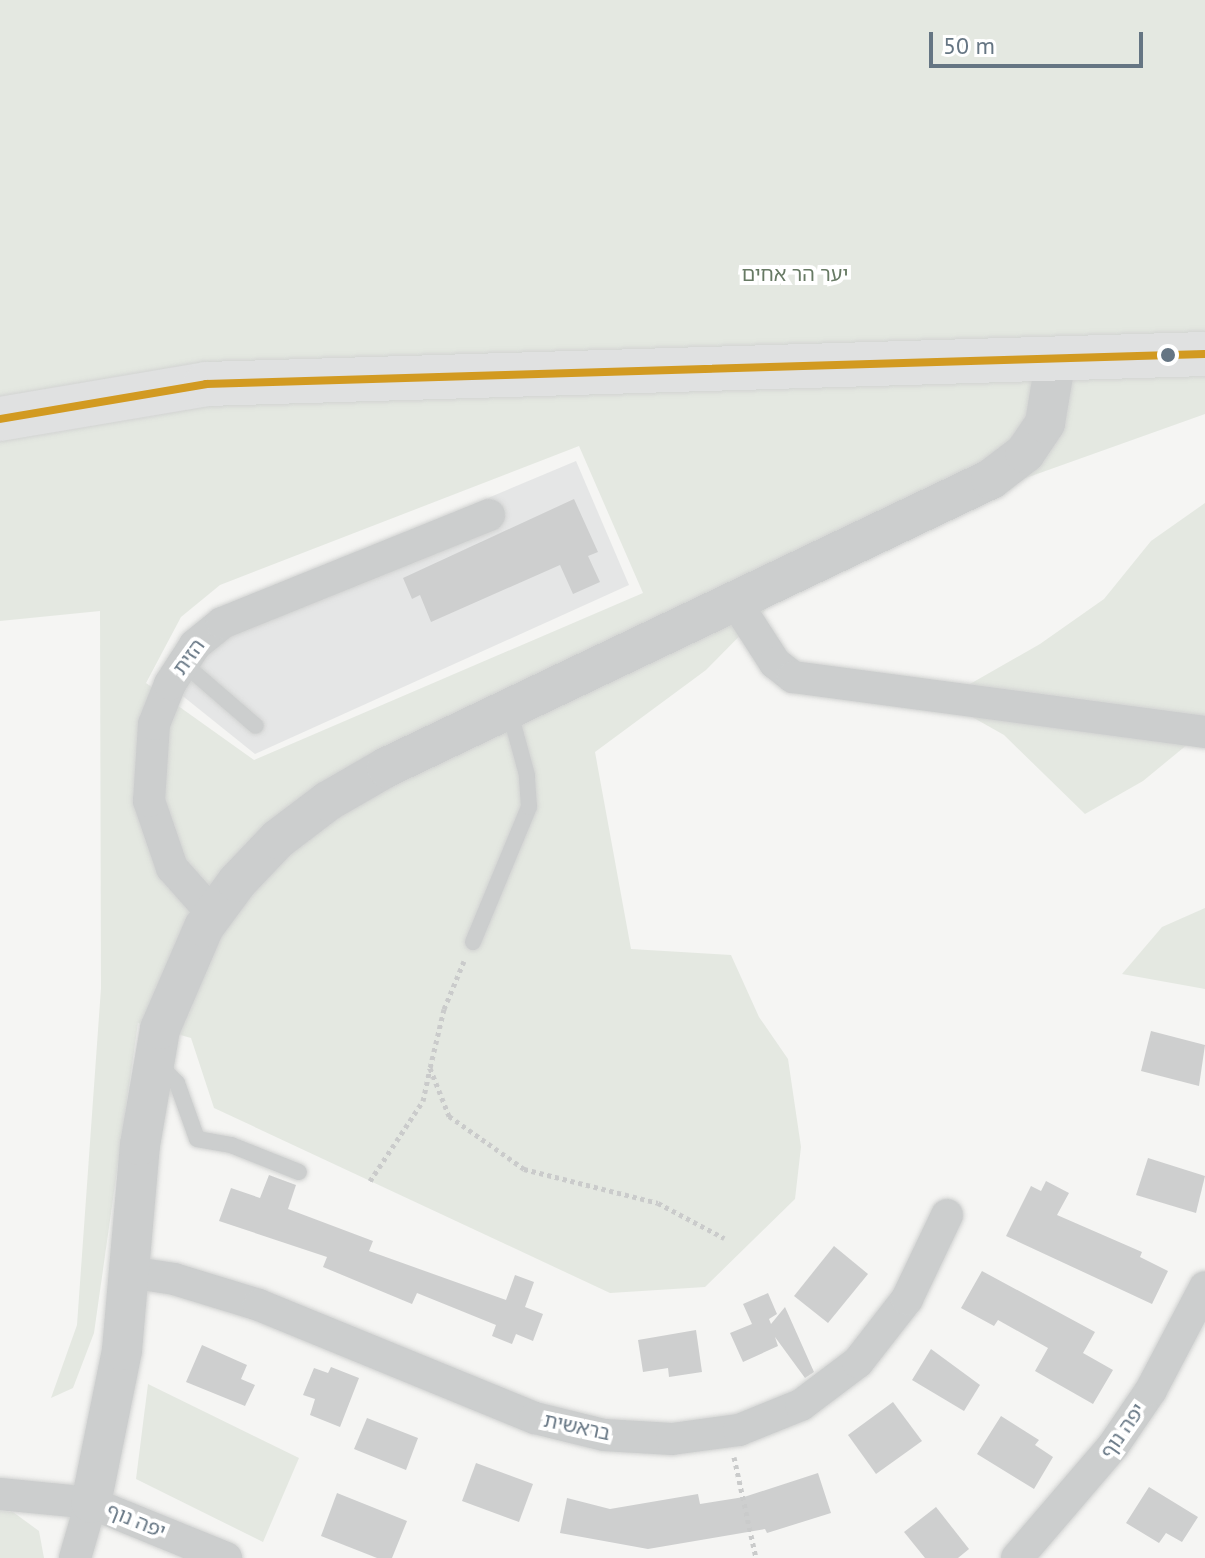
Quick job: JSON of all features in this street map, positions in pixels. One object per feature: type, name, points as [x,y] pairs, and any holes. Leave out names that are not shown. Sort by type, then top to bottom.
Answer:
[{"type":"main road","points":[[0,419],[206,384],[1205,354]]},
{"type":"street","points":[[75,1558],[91,1503],[117,1383],[153,1059],[178,977],[213,914],[278,839],[328,801],[509,708],[1009,467],[1045,423],[1056,357]]},
{"type":"street","name":"הזית","points":[[213,914],[172,868],[149,801],[154,724],[183,663],[218,625],[489,515]]},
{"type":"street","points":[[735,601],[775,663],[793,677],[1205,732]]},
{"type":"street","name":"בראשית","points":[[129,1272],[174,1279],[259,1305],[535,1418],[604,1435],[672,1439],[729,1431],[801,1405],[858,1362],[907,1299],[947,1215]]},
{"type":"street","name":"יפה נוף","points":[[1017,1558],[1113,1446],[1151,1390],[1205,1287]]},
{"type":"street","name":"יפה נוף","points":[[0,1494],[91,1503],[226,1558]]},
{"type":"lane","points":[[183,663],[256,726]]},
{"type":"lane","points":[[473,942],[529,807],[527,775],[509,708]]},
{"type":"lane","points":[[153,1059],[177,1083],[197,1139],[231,1145],[299,1172]]},
{"type":"path","points":[[370,1181],[423,1101],[444,1009],[473,942]]},
{"type":"path","points":[[430,1068],[449,1116],[524,1169],[658,1203],[724,1238]]},
{"type":"path","points":[[729,1431],[756,1558]]},
{"type":"shaded area","points":[[576,461],[629,585],[255,754],[159,677],[205,617]]},
{"type":"green space","name":"יער הר אחים","points":[[0,0],[1205,0],[1205,414],[931,512],[778,597],[706,670],[595,752],[631,949],[731,955],[759,1017],[788,1059],[801,1147],[795,1199],[705,1287],[610,1293],[214,1108],[191,1038],[138,1023],[94,1333],[73,1388],[51,1398],[77,1325],[101,988],[100,611],[0,621]],"holes":[[[579,446],[643,593],[254,760],[146,683],[181,617],[220,585]]]},
{"type":"green space","points":[[1205,503],[1205,730],[1143,781],[1085,814],[1004,735],[942,700],[1040,644],[1104,599],[1151,541]]},
{"type":"green space","points":[[1205,908],[1205,989],[1122,974],[1162,927]]},
{"type":"green space","points":[[148,1384],[299,1458],[263,1542],[136,1479]]},
{"type":"green space","points":[[0,1511],[13,1512],[39,1531],[44,1558],[0,1558]]},
{"type":"building","points":[[574,499],[598,552],[588,556],[600,582],[573,594],[560,565],[431,622],[420,595],[412,599],[403,578]]},
{"type":"building","points":[[1151,1031],[1205,1045],[1199,1086],[1141,1071]]},
{"type":"building","points":[[1148,1158],[1205,1176],[1196,1213],[1136,1195]]},
{"type":"building","points":[[269,1175],[296,1185],[288,1209],[373,1241],[369,1251],[506,1300],[515,1275],[534,1282],[525,1307],[543,1314],[533,1341],[516,1334],[512,1344],[492,1336],[496,1325],[417,1293],[412,1304],[323,1267],[327,1257],[219,1221],[231,1188],[260,1198]]},
{"type":"building","points":[[1046,1181],[1069,1193],[1057,1215],[1142,1252],[1140,1257],[1168,1271],[1152,1304],[1006,1236],[1031,1186],[1041,1191]]},
{"type":"building","points":[[834,1246],[868,1274],[828,1323],[794,1296]]},
{"type":"building","points":[[982,1271],[1095,1332],[1083,1353],[1113,1370],[1093,1404],[1035,1371],[1048,1348],[998,1320],[994,1326],[961,1308]]},
{"type":"building","points":[[768,1293],[777,1314],[769,1319],[771,1324],[785,1307],[814,1372],[805,1378],[775,1337],[778,1346],[743,1362],[730,1333],[752,1324],[743,1304]]},
{"type":"building","points":[[696,1330],[702,1372],[669,1377],[668,1368],[643,1372],[638,1340]]},
{"type":"building","points":[[202,1345],[247,1365],[241,1379],[255,1385],[245,1406],[186,1382]]},
{"type":"building","points":[[931,1349],[980,1385],[964,1411],[912,1380]]},
{"type":"building","points":[[331,1367],[359,1378],[340,1427],[310,1415],[315,1399],[303,1395],[314,1368],[328,1373]]},
{"type":"building","points":[[893,1402],[922,1441],[876,1474],[848,1435]]},
{"type":"building","points":[[1001,1416],[1039,1440],[1035,1445],[1053,1457],[1034,1489],[977,1454]]},
{"type":"building","points":[[367,1418],[418,1438],[406,1470],[354,1449]]},
{"type":"building","points":[[476,1463],[533,1484],[519,1522],[462,1501]]},
{"type":"building","points":[[818,1473],[831,1513],[767,1533],[765,1529],[648,1549],[560,1533],[567,1498],[610,1509],[698,1494],[700,1504],[744,1497]]},
{"type":"building","points":[[1149,1487],[1198,1517],[1182,1542],[1166,1533],[1159,1543],[1126,1523]]},
{"type":"building","points":[[337,1493],[407,1521],[392,1558],[377,1558],[321,1536]]},
{"type":"building","points":[[936,1507],[969,1549],[958,1558],[925,1558],[904,1532]]},
{"type":"transit line","points":[[0,419],[206,384],[1205,354]]}]
